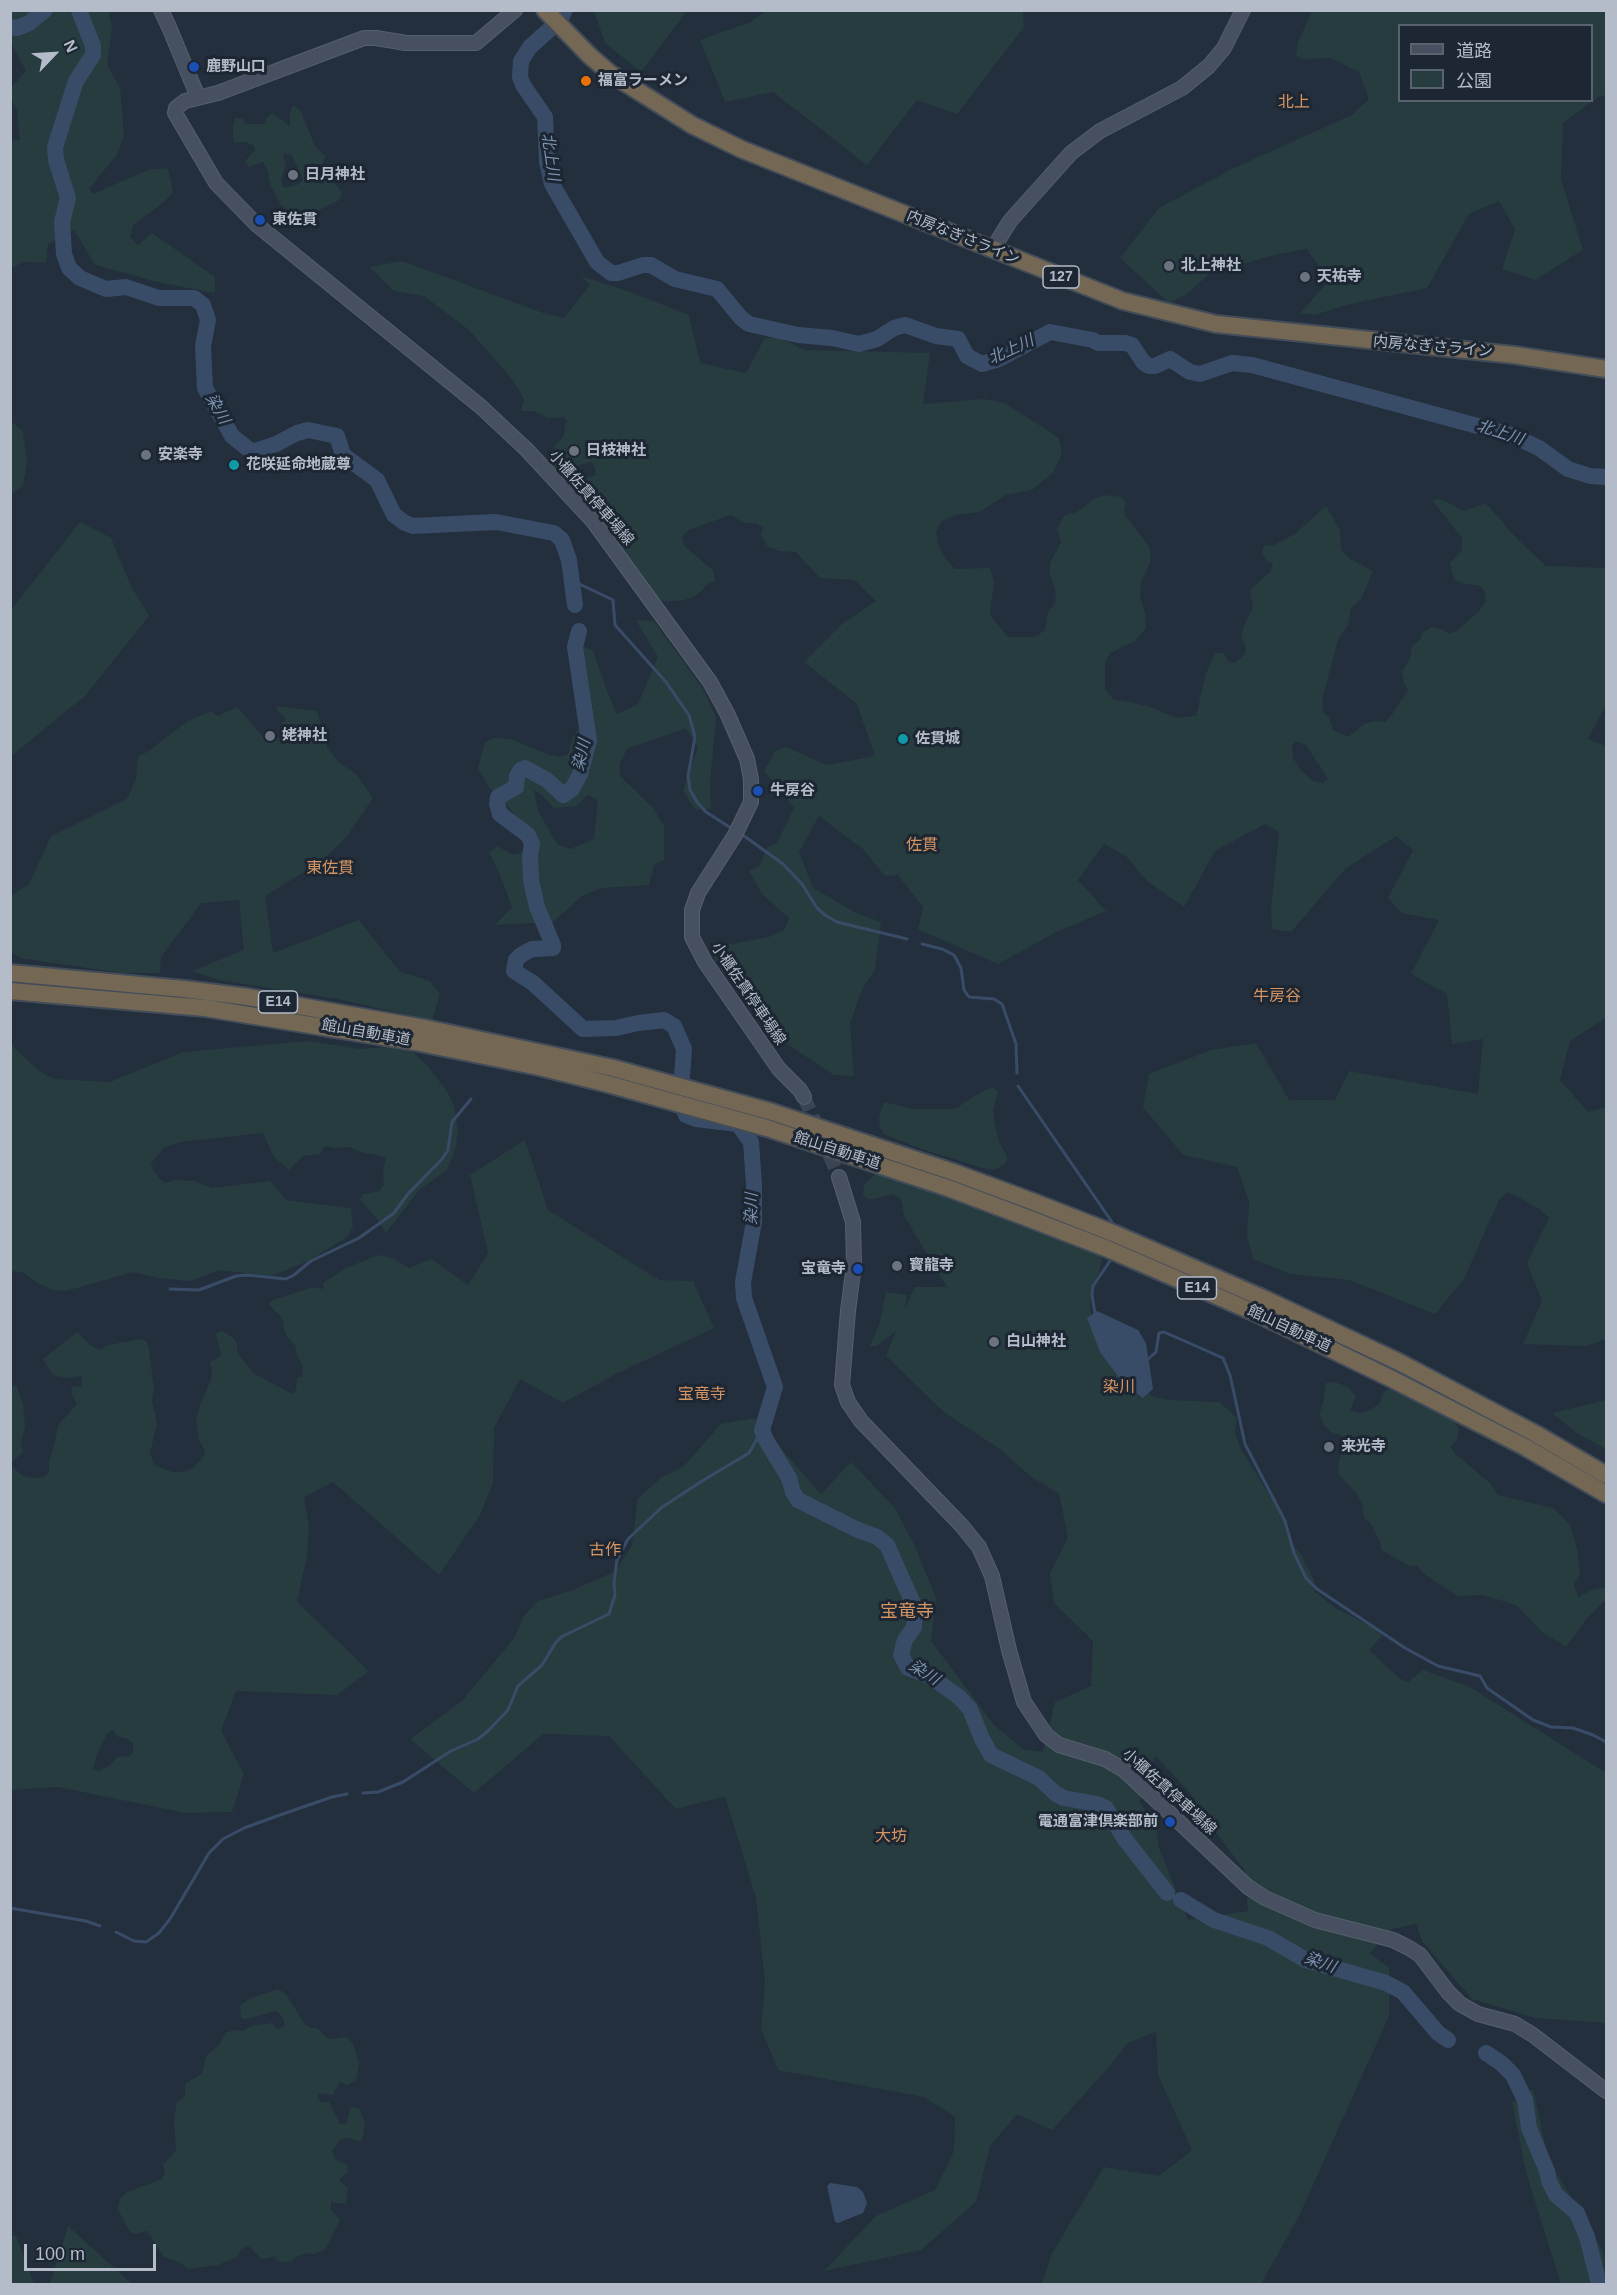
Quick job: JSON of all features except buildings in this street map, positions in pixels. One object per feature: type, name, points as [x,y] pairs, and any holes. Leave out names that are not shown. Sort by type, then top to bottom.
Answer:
[{"type":"highway","name":"内房なぎさライン","points":[[545,10],[590,56],[625,84],[692,125],[741,149],[1123,301],[1216,324],[1514,355],[1606,369]]},
{"type":"highway","name":"館山自動車道","points":[[10,973],[248,997],[425,1028],[541,1060],[608,1084],[770,1120],[956,1173],[1035,1202],[1254,1294],[1399,1362],[1536,1434],[1606,1475]]},
{"type":"highway","name":"館山自動車道","points":[[10,991],[205,1008],[541,1060]]},
{"type":"highway","name":"館山自動車道","points":[[770,1120],[1108,1249],[1247,1310],[1390,1377],[1525,1447],[1606,1494]]},
{"type":"main road","points":[[161,10],[198,96],[218,93],[364,38],[406,43],[476,43],[515,10]]},
{"type":"main road","points":[[992,250],[1010,221],[1071,153],[1100,131],[1182,88],[1209,66],[1224,48],[1243,10]]},
{"type":"main road","name":"小櫃佐貫停車場線","points":[[198,96],[179,105],[175,112],[216,183],[256,224],[480,406],[519,442],[593,521],[710,682],[727,713],[747,759],[751,779],[751,802],[735,835],[698,892],[692,910],[692,937],[705,962],[779,1069],[804,1097]]},
{"type":"main road","name":"小櫃佐貫停車場線","points":[[839,1177],[853,1222],[854,1264],[842,1385],[845,1394],[861,1421],[962,1526],[979,1547],[992,1576],[1024,1702],[1046,1735],[1059,1745],[1105,1759],[1124,1770],[1248,1887],[1265,1898],[1315,1920],[1393,1940],[1409,1948],[1420,1956],[1460,2004],[1478,2014],[1515,2024],[1533,2035],[1606,2091]]},
{"type":"green space","points":[[11,10],[109,11],[112,28],[107,65],[120,88],[124,135],[118,153],[89,189],[93,194],[148,170],[168,168],[173,192],[165,201],[133,225],[130,237],[138,245],[152,233],[215,277],[215,293],[162,283],[95,265],[74,230],[48,244],[46,263],[24,262],[11,268],[11,141],[20,140],[17,110],[11,99],[11,88],[26,71],[11,42]]},
{"type":"green space","points":[[594,10],[687,11],[641,72],[605,43]]},
{"type":"green space","points":[[767,10],[1023,11],[1024,27],[957,114],[917,100],[867,165],[773,92],[725,102],[700,40],[751,22]]},
{"type":"green space","points":[[1312,11],[1606,11],[1606,97],[1601,95],[1593,101],[1593,24],[1398,24],[1398,102],[1592,102],[1563,123],[1561,179],[1583,250],[1535,280],[1502,269],[1515,229],[1499,201],[1469,214],[1427,288],[1346,305],[1315,315],[1300,313],[1329,281],[1307,249],[1273,255],[1209,274],[1187,294],[1169,303],[1120,258],[1159,208],[1234,168],[1352,115],[1369,99],[1359,72],[1331,58],[1302,59],[1296,56],[1298,42]]},
{"type":"green space","points":[[295,106],[301,112],[315,146],[325,156],[322,165],[330,179],[342,192],[339,200],[303,218],[291,214],[281,205],[271,187],[263,162],[249,167],[245,161],[255,150],[253,145],[245,142],[235,143],[233,138],[235,118],[243,119],[245,124],[264,124],[267,117],[273,113],[290,127],[292,107]],"holes":[[[284,153],[292,156],[303,180],[297,185],[284,188],[281,181],[286,162],[283,157]]]},
{"type":"green space","points":[[402,261],[546,314],[564,318],[590,285],[581,276],[689,315],[700,363],[746,373],[764,339],[777,336],[804,350],[930,353],[923,404],[984,399],[1005,403],[1059,438],[1061,448],[1061,457],[1053,472],[1032,490],[1006,495],[979,512],[956,515],[942,521],[936,532],[938,544],[946,559],[955,569],[990,568],[994,582],[990,615],[1008,637],[1035,637],[1045,630],[1048,612],[1055,603],[1056,592],[1050,574],[1050,563],[1061,542],[1057,528],[1065,515],[1077,512],[1095,498],[1105,495],[1121,497],[1127,503],[1124,508],[1125,515],[1150,548],[1150,562],[1141,583],[1140,596],[1146,628],[1135,641],[1110,653],[1105,663],[1105,689],[1113,699],[1148,706],[1176,718],[1196,716],[1206,673],[1215,653],[1223,653],[1229,662],[1235,663],[1245,654],[1246,646],[1241,638],[1244,625],[1253,607],[1250,590],[1270,572],[1273,564],[1266,560],[1262,553],[1264,546],[1274,545],[1296,533],[1326,506],[1340,530],[1341,550],[1349,558],[1373,571],[1361,599],[1351,608],[1348,625],[1338,640],[1322,699],[1323,712],[1329,717],[1333,730],[1348,737],[1364,724],[1375,721],[1385,722],[1391,716],[1408,690],[1404,684],[1402,672],[1410,659],[1412,647],[1421,638],[1422,633],[1432,627],[1449,634],[1457,631],[1479,611],[1486,601],[1485,592],[1480,586],[1461,583],[1454,579],[1450,563],[1462,550],[1462,538],[1432,500],[1441,499],[1464,511],[1486,503],[1517,539],[1546,566],[1606,568],[1606,704],[1588,739],[1606,746],[1606,1018],[1570,1041],[1560,1080],[1588,1112],[1606,1107],[1606,1339],[1587,1346],[1523,1344],[1542,1301],[1527,1263],[1549,1218],[1538,1208],[1508,1192],[1499,1200],[1464,1279],[1435,1314],[1349,1280],[1290,1274],[1253,1259],[1247,1236],[1249,1202],[1237,1167],[1183,1155],[1143,1107],[1149,1074],[1211,1050],[1256,1043],[1289,1100],[1335,1100],[1349,1071],[1478,1094],[1483,1039],[1452,1044],[1447,994],[1411,974],[1439,920],[1402,913],[1388,898],[1413,850],[1396,836],[1345,869],[1291,932],[1272,929],[1271,908],[1279,832],[1265,824],[1215,851],[1184,907],[1147,881],[1126,856],[1104,844],[1078,880],[1106,911],[1056,932],[998,964],[918,929],[923,907],[898,875],[885,876],[864,850],[819,816],[799,852],[813,888],[856,913],[881,922],[875,970],[862,989],[850,1024],[854,1076],[834,1075],[778,1038],[767,1007],[748,987],[722,971],[713,956],[726,945],[769,937],[784,930],[789,918],[762,894],[749,871],[759,866],[768,847],[777,843],[794,808],[764,771],[775,751],[786,747],[827,765],[875,756],[857,704],[804,662],[842,624],[876,601],[854,580],[820,578],[796,552],[780,551],[768,547],[761,536],[763,528],[756,523],[745,523],[730,515],[689,530],[682,536],[684,546],[713,570],[715,580],[696,596],[684,600],[665,602],[655,596],[598,516],[561,480],[563,476],[573,476],[578,480],[596,475],[594,465],[591,462],[579,465],[573,467],[570,472],[564,473],[552,470],[548,459],[555,452],[554,447],[564,435],[567,421],[564,417],[548,418],[533,411],[521,411],[524,400],[512,379],[469,330],[424,296],[394,291],[369,267]],"holes":[[[1296,741],[1306,745],[1328,779],[1323,783],[1313,781],[1301,770],[1293,758],[1292,746]]]},
{"type":"green space","points":[[11,422],[23,431],[27,463],[23,486],[11,494]]},
{"type":"green space","points":[[80,522],[111,538],[131,586],[149,616],[85,696],[11,756],[11,610]]},
{"type":"green space","points":[[636,620],[654,621],[703,689],[716,717],[710,784],[711,809],[695,809],[683,791],[698,747],[686,728],[627,749],[620,763],[620,776],[653,808],[664,826],[664,860],[654,865],[649,885],[601,888],[582,896],[553,922],[495,925],[512,907],[489,853],[497,846],[514,855],[538,847],[536,836],[488,786],[478,768],[485,742],[495,738],[511,739],[549,755],[560,757],[568,754],[573,737],[593,707],[575,683],[568,642],[593,650],[617,714],[638,704],[658,657]],"holes":[[[534,790],[554,808],[576,806],[588,795],[598,800],[594,839],[570,849],[557,844],[538,811]]]},
{"type":"green space","points":[[277,706],[317,711],[328,749],[338,761],[358,776],[373,798],[346,838],[320,862],[265,896],[273,953],[359,920],[400,972],[430,981],[440,994],[432,1020],[337,999],[219,980],[192,971],[244,950],[239,900],[201,903],[161,957],[160,973],[121,973],[20,958],[11,952],[11,896],[29,884],[51,836],[127,799],[136,778],[138,756],[147,752],[188,721],[211,711],[218,716],[237,707],[264,738],[284,738],[282,722],[285,722],[286,718],[277,711]]},
{"type":"green space","points":[[10,1041],[15,1049],[41,1072],[54,1079],[110,1082],[183,1052],[308,1041],[360,1049],[384,1047],[412,1051],[427,1065],[448,1093],[454,1106],[458,1131],[455,1150],[447,1170],[419,1190],[386,1233],[360,1200],[363,1194],[379,1191],[384,1185],[383,1171],[386,1157],[361,1152],[350,1147],[325,1146],[320,1154],[303,1156],[289,1170],[274,1157],[263,1133],[181,1142],[165,1147],[151,1163],[154,1172],[164,1183],[177,1180],[194,1181],[212,1188],[270,1181],[286,1200],[351,1208],[353,1227],[347,1237],[308,1261],[271,1276],[220,1270],[191,1281],[158,1278],[133,1272],[66,1291],[52,1290],[22,1272],[11,1271]]},
{"type":"green space","points":[[992,1087],[998,1091],[993,1110],[995,1125],[999,1142],[1007,1156],[1006,1163],[995,1170],[921,1149],[884,1134],[880,1128],[879,1118],[884,1102],[913,1109],[955,1109]]},
{"type":"green space","points":[[525,1140],[548,1210],[659,1280],[693,1281],[714,1328],[616,1374],[563,1403],[520,1379],[494,1428],[493,1483],[480,1515],[439,1575],[333,1482],[304,1497],[309,1527],[307,1556],[297,1602],[369,1671],[337,1695],[236,1691],[221,1731],[244,1774],[232,1812],[186,1813],[58,1787],[11,1790],[11,1466],[23,1476],[34,1478],[44,1477],[49,1472],[49,1463],[59,1424],[77,1404],[71,1393],[72,1386],[81,1387],[82,1381],[82,1376],[68,1378],[53,1375],[43,1359],[77,1332],[91,1346],[100,1350],[108,1345],[142,1339],[147,1342],[154,1390],[152,1400],[157,1424],[150,1453],[154,1465],[172,1472],[183,1472],[193,1468],[204,1456],[205,1451],[199,1440],[196,1421],[200,1404],[211,1380],[210,1362],[221,1356],[216,1334],[222,1331],[234,1338],[237,1352],[253,1373],[292,1394],[296,1390],[297,1378],[302,1376],[303,1367],[295,1345],[284,1330],[283,1319],[268,1304],[273,1300],[313,1287],[324,1289],[323,1283],[344,1269],[378,1255],[392,1258],[409,1268],[432,1259],[468,1285],[488,1253],[470,1175]],"holes":[[[113,1730],[118,1737],[126,1738],[133,1743],[133,1753],[130,1756],[117,1757],[110,1765],[99,1771],[93,1769],[107,1734]]]},
{"type":"green space","points":[[876,1173],[919,1186],[1102,1256],[1099,1273],[1092,1284],[1090,1306],[1093,1325],[1142,1390],[1154,1397],[1169,1400],[1219,1402],[1237,1418],[1235,1432],[1241,1449],[1276,1506],[1286,1526],[1290,1543],[1300,1553],[1314,1580],[1315,1592],[1335,1608],[1374,1628],[1382,1636],[1369,1650],[1399,1678],[1408,1682],[1423,1670],[1470,1687],[1606,1773],[1606,2023],[1536,2018],[1472,1999],[1422,1941],[1416,1924],[1392,1929],[1370,1953],[1389,1968],[1389,2016],[1299,2216],[1261,2284],[1042,2284],[1051,2255],[1104,2167],[1159,2176],[1192,2150],[1158,2075],[1156,2032],[1128,2043],[1052,2130],[1017,2114],[990,2146],[976,2202],[921,2250],[824,2271],[876,2216],[935,2190],[954,2151],[955,2117],[924,2097],[778,2070],[761,2029],[765,1982],[756,1898],[725,1796],[676,1809],[609,1736],[543,1734],[474,1793],[410,1739],[462,1701],[515,1637],[523,1617],[538,1601],[573,1590],[616,1571],[632,1545],[638,1498],[662,1477],[684,1466],[721,1424],[754,1418],[821,1494],[851,1462],[894,1507],[915,1546],[936,1598],[931,1641],[994,1725],[1023,1749],[1043,1752],[1055,1702],[1091,1686],[1093,1641],[1054,1603],[1050,1573],[1068,1537],[1059,1494],[1029,1475],[1000,1449],[945,1413],[886,1356],[896,1331],[877,1346],[870,1346],[879,1325],[886,1292],[907,1295],[905,1309],[915,1287],[947,1287],[904,1216],[901,1199],[893,1194],[868,1199],[863,1195],[864,1185]],"holes":[[[1155,1755],[1190,1793],[1211,1826],[1245,1871],[1248,1911],[1188,1920],[1159,1848],[1156,1825],[1139,1802]]]},
{"type":"green space","points":[[1335,1382],[1348,1387],[1356,1396],[1350,1411],[1360,1413],[1371,1410],[1380,1403],[1383,1392],[1390,1389],[1453,1419],[1459,1429],[1457,1440],[1451,1446],[1454,1453],[1490,1483],[1498,1495],[1553,1508],[1570,1525],[1577,1548],[1580,1575],[1574,1584],[1578,1597],[1592,1590],[1606,1587],[1606,1602],[1604,1601],[1585,1621],[1566,1647],[1542,1632],[1516,1605],[1483,1595],[1457,1596],[1427,1576],[1417,1566],[1407,1565],[1381,1550],[1380,1542],[1371,1524],[1364,1517],[1362,1504],[1356,1492],[1338,1473],[1339,1460],[1346,1443],[1342,1436],[1331,1432],[1324,1425],[1319,1414],[1326,1383]]},
{"type":"green space","points":[[16,1385],[23,1403],[25,1426],[21,1443],[23,1452],[11,1463],[11,1387]]},
{"type":"green space","points":[[1606,1400],[1606,1449],[1577,1433],[1552,1413]]},
{"type":"green space","points":[[278,1989],[286,1994],[304,2023],[310,2028],[317,2028],[329,2039],[346,2037],[353,2043],[359,2064],[356,2081],[347,2085],[340,2082],[333,2095],[319,2093],[317,2097],[321,2102],[329,2102],[340,2124],[347,2123],[350,2107],[359,2108],[365,2123],[360,2142],[349,2138],[341,2139],[332,2151],[336,2160],[348,2165],[347,2173],[339,2180],[348,2188],[346,2204],[331,2202],[331,2209],[340,2220],[325,2250],[313,2254],[307,2253],[291,2261],[282,2262],[274,2256],[261,2259],[249,2246],[241,2249],[237,2257],[218,2265],[189,2269],[179,2262],[164,2257],[147,2231],[133,2234],[129,2230],[118,2210],[120,2198],[127,2192],[162,2179],[165,2173],[163,2165],[176,2151],[174,2121],[177,2102],[185,2096],[185,2084],[202,2073],[206,2056],[219,2045],[226,2033],[272,2023],[278,2029],[285,2026],[282,2016],[276,2011],[247,2019],[241,2018],[240,2005],[249,1999]]},
{"type":"green space","points":[[1533,2089],[1548,2158],[1603,2252],[1606,2284],[1561,2284],[1527,2176],[1512,2102]]},
{"type":"green space","points":[[68,2226],[132,2284],[50,2284]]},
{"type":"green space","points":[[10,2234],[16,2236],[34,2284],[11,2284]]},
{"type":"water","points":[[1097,1311],[1138,1330],[1146,1343],[1153,1389],[1143,1398],[1123,1383],[1100,1352],[1087,1318]]},
{"type":"water","points":[[830,2183],[857,2187],[863,2192],[867,2203],[863,2213],[838,2223],[835,2222],[827,2186]]},
{"type":"waterway","name":"染川","points":[[10,27],[17,28],[29,23],[45,10]]},
{"type":"waterway","name":"染川","points":[[79,10],[93,46],[93,55],[76,81],[55,147],[56,160],[68,198],[62,222],[64,254],[69,268],[80,278],[106,289],[126,287],[159,298],[194,298],[203,305],[208,320],[203,346],[205,388],[232,436],[252,452],[308,430],[337,436],[343,455],[377,480],[394,515],[405,523],[413,526],[496,522],[554,533],[562,540],[569,560],[575,605]]},
{"type":"waterway","name":"北上川","points":[[565,10],[560,20],[530,47],[521,61],[520,77],[545,117],[547,162],[552,184],[597,262],[611,273],[651,265],[675,279],[717,289],[741,318],[749,324],[798,335],[832,338],[859,344],[877,339],[894,328],[905,325],[936,336],[958,339],[967,356],[982,364],[999,359],[1050,332],[1093,340],[1098,343],[1132,345],[1143,362],[1149,366],[1155,366],[1170,359],[1190,372],[1200,374],[1232,363],[1252,365],[1511,435],[1539,448],[1568,469],[1590,476],[1606,477]]},
{"type":"waterway","points":[[571,580],[613,600],[615,625],[666,682],[689,715],[695,737],[688,776],[690,790],[706,812],[734,830]]},
{"type":"waterway","name":"染川","points":[[579,631],[575,647],[589,741],[580,774],[572,789],[563,795],[547,780],[525,768],[517,776],[516,787],[498,797],[497,804],[500,814],[528,835],[532,844],[531,880],[537,907],[553,945],[553,948],[532,949],[521,955],[516,960],[514,971],[533,983],[583,1029],[616,1028],[664,1020],[674,1026],[684,1049],[680,1101],[686,1115],[696,1119],[738,1124],[751,1142],[754,1222],[743,1282],[744,1298],[775,1387],[762,1430],[789,1478],[793,1492],[798,1500],[877,1537],[887,1545],[916,1610],[914,1627],[905,1640],[901,1655],[908,1668],[930,1676],[959,1697],[970,1709],[991,1755],[1039,1778],[1056,1794],[1064,1798],[1097,1804],[1106,1808],[1124,1838],[1167,1893]]},
{"type":"waterway","points":[[740,833],[783,864],[802,884],[817,908],[825,915],[837,922],[907,939]]},
{"type":"waterway","points":[[922,944],[954,955],[961,968],[964,990],[969,997],[994,999],[1002,1004],[1016,1044],[1017,1073]]},
{"type":"waterway","points":[[1018,1086],[1112,1222]]},
{"type":"waterway","points":[[170,1289],[199,1290],[236,1276],[247,1275],[286,1279],[311,1261],[359,1238],[394,1213],[408,1194],[442,1159],[448,1150],[452,1122],[471,1099]]},
{"type":"waterway","points":[[1095,1314],[1093,1286],[1112,1258]]},
{"type":"waterway","points":[[1145,1362],[1156,1352],[1159,1333],[1164,1332],[1223,1358],[1230,1375],[1245,1444],[1285,1521],[1294,1553],[1306,1578],[1317,1589],[1405,1648],[1438,1666],[1480,1676],[1487,1688],[1533,1720],[1551,1727],[1573,1728],[1606,1742]]},
{"type":"waterway","points":[[363,1793],[378,1792],[403,1782],[451,1751],[478,1739],[488,1731],[508,1710],[518,1686],[542,1665],[556,1642],[563,1636],[609,1614],[615,1595],[617,1560],[628,1539],[661,1508],[749,1453],[762,1430]]},
{"type":"waterway","points":[[116,1932],[134,1941],[146,1942],[159,1933],[170,1919],[209,1853],[223,1839],[244,1828],[332,1797],[347,1794]]},
{"type":"waterway","name":"染川","points":[[1181,1900],[1214,1920],[1268,1938],[1306,1960],[1386,1983],[1403,1992],[1438,2033],[1448,2040]]},
{"type":"waterway","points":[[10,1908],[86,1921],[100,1926]]},
{"type":"waterway","name":"染川","points":[[1486,2053],[1513,2075],[1525,2100],[1529,2128],[1549,2181],[1556,2195],[1577,2213],[1587,2237],[1599,2284]]},
{"type":"tunnel","points":[[804,1097],[839,1177]]},
{"type":"place","name":"鹿野山口","points":[[194,67]]},
{"type":"place","name":"福富ラーメン","points":[[586,81]]},
{"type":"place","name":"日月神社","points":[[293,175]]},
{"type":"place","name":"東佐貫","points":[[260,220]]},
{"type":"place","name":"北上神社","points":[[1169,266]]},
{"type":"place","name":"天祐寺","points":[[1305,277]]},
{"type":"place","name":"日枝神社","points":[[574,451]]},
{"type":"place","name":"安楽寺","points":[[146,455]]},
{"type":"place","name":"花咲延命地蔵尊","points":[[234,465]]},
{"type":"place","name":"姥神社","points":[[270,736]]},
{"type":"place","name":"佐貫城","points":[[903,739]]},
{"type":"place","name":"牛房谷","points":[[758,791]]},
{"type":"place","name":"寳龍寺","points":[[897,1266]]},
{"type":"place","name":"宝竜寺","points":[[858,1269]]},
{"type":"place","name":"白山神社","points":[[994,1342]]},
{"type":"place","name":"来光寺","points":[[1329,1447]]},
{"type":"place","name":"電通富津倶楽部前","points":[[1170,1822]]},
{"type":"district","name":"北上","points":[[1294,103]]},
{"type":"district","name":"佐貫","points":[[922,846]]},
{"type":"district","name":"東佐貫","points":[[330,869]]},
{"type":"district","name":"牛房谷","points":[[1277,997]]},
{"type":"district","name":"染川","points":[[1119,1388]]},
{"type":"district","name":"宝竜寺","points":[[702,1395]]},
{"type":"district","name":"古作","points":[[605,1551]]},
{"type":"district","name":"宝竜寺","points":[[907,1612]]},
{"type":"district","name":"大坊","points":[[891,1837]]}]
